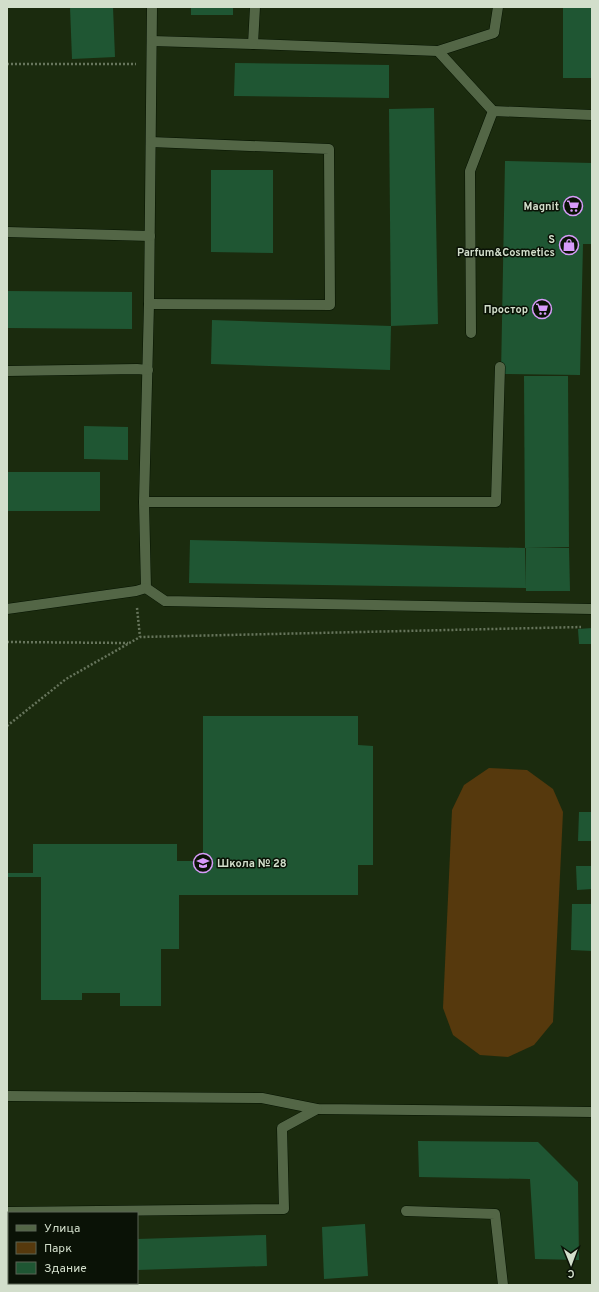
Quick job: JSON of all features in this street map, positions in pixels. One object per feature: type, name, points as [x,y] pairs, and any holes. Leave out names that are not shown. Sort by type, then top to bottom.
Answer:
[{"type":"lane","points":[[146,588],[144,502],[148,370],[152,7]]},
{"type":"lane","points":[[254,44],[255,7]]},
{"type":"lane","points":[[152,42],[254,44],[438,51],[494,33],[498,7]]},
{"type":"lane","points":[[438,51],[493,111],[592,115]]},
{"type":"lane","points":[[471,334],[470,171],[493,111]]},
{"type":"lane","points":[[149,304],[330,305],[329,148],[151,142]]},
{"type":"lane","points":[[7,232],[150,236]]},
{"type":"lane","points":[[144,502],[496,502],[500,367]]},
{"type":"lane","points":[[7,371],[148,370]]},
{"type":"lane","points":[[146,588],[165,602],[592,609]]},
{"type":"lane","points":[[7,609],[136,591],[146,588]]},
{"type":"lane","points":[[7,1096],[262,1098],[317,1109],[592,1112]]},
{"type":"lane","points":[[7,1212],[284,1209],[282,1128],[317,1109]]},
{"type":"lane","points":[[406,1211],[495,1214],[503,1285]]},
{"type":"path","points":[[7,64],[143,64]]},
{"type":"path","points":[[7,726],[66,679],[140,637],[584,627]]},
{"type":"path","points":[[7,642],[129,643]]},
{"type":"green space","points":[[489,768],[527,770],[553,789],[563,812],[553,1022],[534,1045],[508,1057],[480,1055],[453,1035],[443,1008],[452,810],[464,785]]},
{"type":"building","points":[[70,7],[113,7],[115,57],[72,59]]},
{"type":"building","points":[[191,7],[233,7],[233,15],[191,15]]},
{"type":"building","points":[[563,7],[592,7],[592,78],[563,78]]},
{"type":"building","points":[[235,63],[389,65],[389,98],[234,96]]},
{"type":"building","points":[[434,108],[438,324],[391,326],[389,109]]},
{"type":"building","name":"Простор","points":[[505,161],[592,163],[592,244],[583,244],[580,375],[501,374]]},
{"type":"building","points":[[211,170],[273,170],[273,253],[211,252]]},
{"type":"building","points":[[7,291],[132,292],[132,329],[7,328]]},
{"type":"building","points":[[212,320],[391,326],[390,370],[211,364]]},
{"type":"building","points":[[524,376],[568,376],[569,547],[525,548]]},
{"type":"building","points":[[84,426],[128,427],[128,460],[84,459]]},
{"type":"building","points":[[7,472],[100,472],[100,511],[7,511]]},
{"type":"building","points":[[190,540],[525,548],[526,588],[189,583]]},
{"type":"building","points":[[526,548],[569,548],[570,591],[526,591]]},
{"type":"building","points":[[592,628],[592,644],[579,644],[578,629]]},
{"type":"building","name":"Школа № 28","points":[[203,716],[358,716],[358,745],[373,746],[373,865],[358,865],[358,895],[179,895],[179,949],[161,949],[161,1006],[120,1006],[120,993],[82,993],[82,1000],[41,1000],[41,877],[7,877],[7,873],[33,873],[33,844],[177,844],[177,861],[203,861]]},
{"type":"building","points":[[579,812],[592,812],[592,841],[578,841]]},
{"type":"building","points":[[576,866],[592,866],[592,889],[577,890]]},
{"type":"building","points":[[572,904],[592,904],[592,951],[571,950]]},
{"type":"building","points":[[418,1141],[538,1142],[578,1182],[579,1260],[535,1259],[530,1179],[419,1177]]},
{"type":"building","points":[[365,1224],[368,1276],[324,1279],[322,1227]]},
{"type":"building","points":[[266,1235],[267,1266],[138,1270],[138,1239]]},
{"type":"place","name":"Magnit","points":[[573,206]]},
{"type":"place","name":"S Parfum&Cosmetics","points":[[569,245]]},
{"type":"place","name":"Простор","points":[[542,309]]},
{"type":"place","name":"Школа № 28","points":[[203,863]]}]
